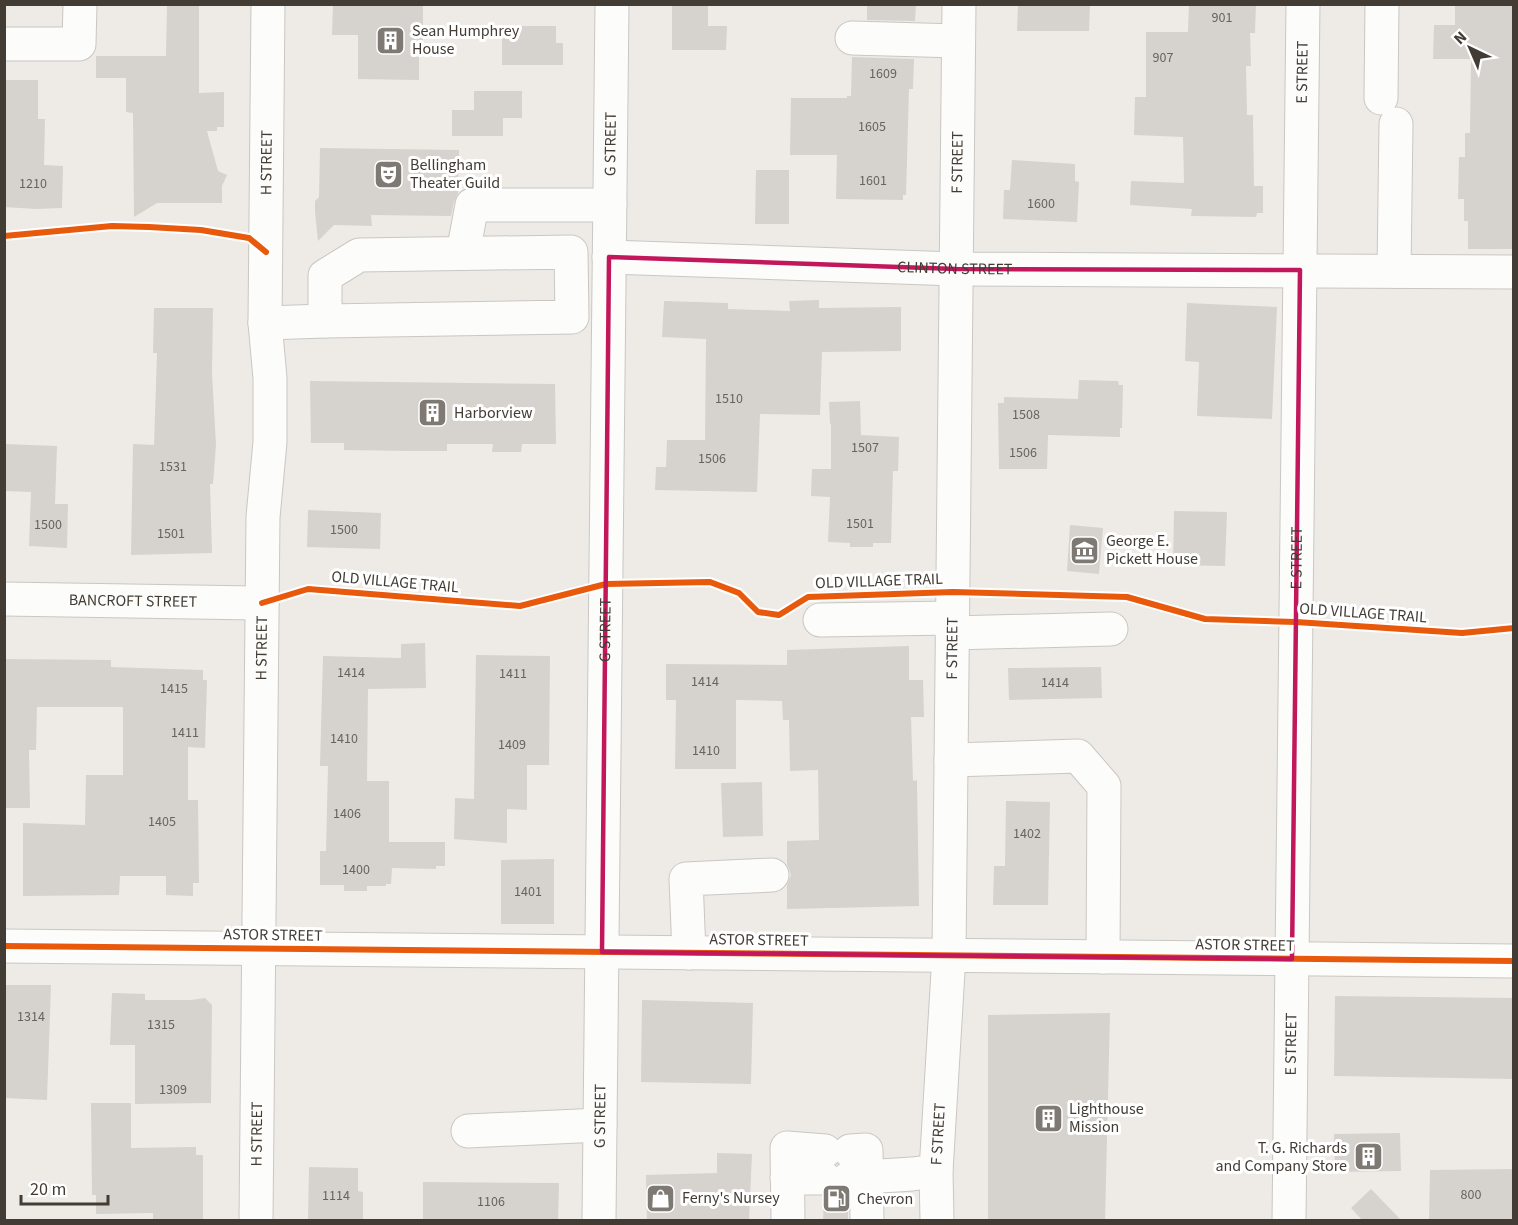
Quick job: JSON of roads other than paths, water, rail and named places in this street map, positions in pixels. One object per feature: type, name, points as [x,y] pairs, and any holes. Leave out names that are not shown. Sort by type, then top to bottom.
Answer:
[{"type":"street","points":[[4,44],[79,44],[80,4]]},
{"type":"street","name":"H STREET","points":[[256,1221],[263,517],[270,442],[270,378],[265,323],[268,4]]},
{"type":"street","name":"G STREET","points":[[599,1221],[612,4]]},
{"type":"street","name":"F STREET","points":[[937,1221],[936,1171],[949,955],[959,4]]},
{"type":"street","name":"E STREET","points":[[1289,1221],[1304,4]]},
{"type":"street","points":[[1382,4],[1389,111],[1394,271]]},
{"type":"street","points":[[852,38],[958,41]]},
{"type":"street","points":[[463,253],[472,206],[610,205]]},
{"type":"street","points":[[265,323],[572,317],[571,252],[359,255],[325,276],[325,321]]},
{"type":"street","name":"CLINTON STREET","points":[[571,272],[609,264],[956,269],[1514,272]]},
{"type":"street","name":"BANCROFT STREET","points":[[4,599],[262,603]]},
{"type":"street","points":[[820,620],[1111,629]]},
{"type":"street","points":[[951,760],[1078,756],[1104,786],[1103,957]]},
{"type":"street","points":[[689,953],[686,879],[772,876]]},
{"type":"street","name":"ASTOR STREET","points":[[4,946],[1514,961]]},
{"type":"street","points":[[468,1131],[600,1125]]},
{"type":"street","points":[[788,1221],[787,1148],[843,1167],[936,1171]]},
{"type":"street","points":[[843,1167],[867,1220],[862,1221]]},
{"type":"place","name":"Sean Humphrey House","points":[[391,40]]},
{"type":"place","name":"Bellingham Theater Guild","points":[[389,174]]},
{"type":"place","name":"Harborview","points":[[433,413]]},
{"type":"place","name":"George E. Pickett House","points":[[1085,550]]},
{"type":"place","name":"Lighthouse Mission","points":[[1048,1118]]},
{"type":"place","name":"T. G. Richards and Company Store","points":[[1368,1157]]},
{"type":"place","name":"Ferny's Nursey","points":[[661,1198]]},
{"type":"place","name":"Chevron","points":[[836,1199]]}]
